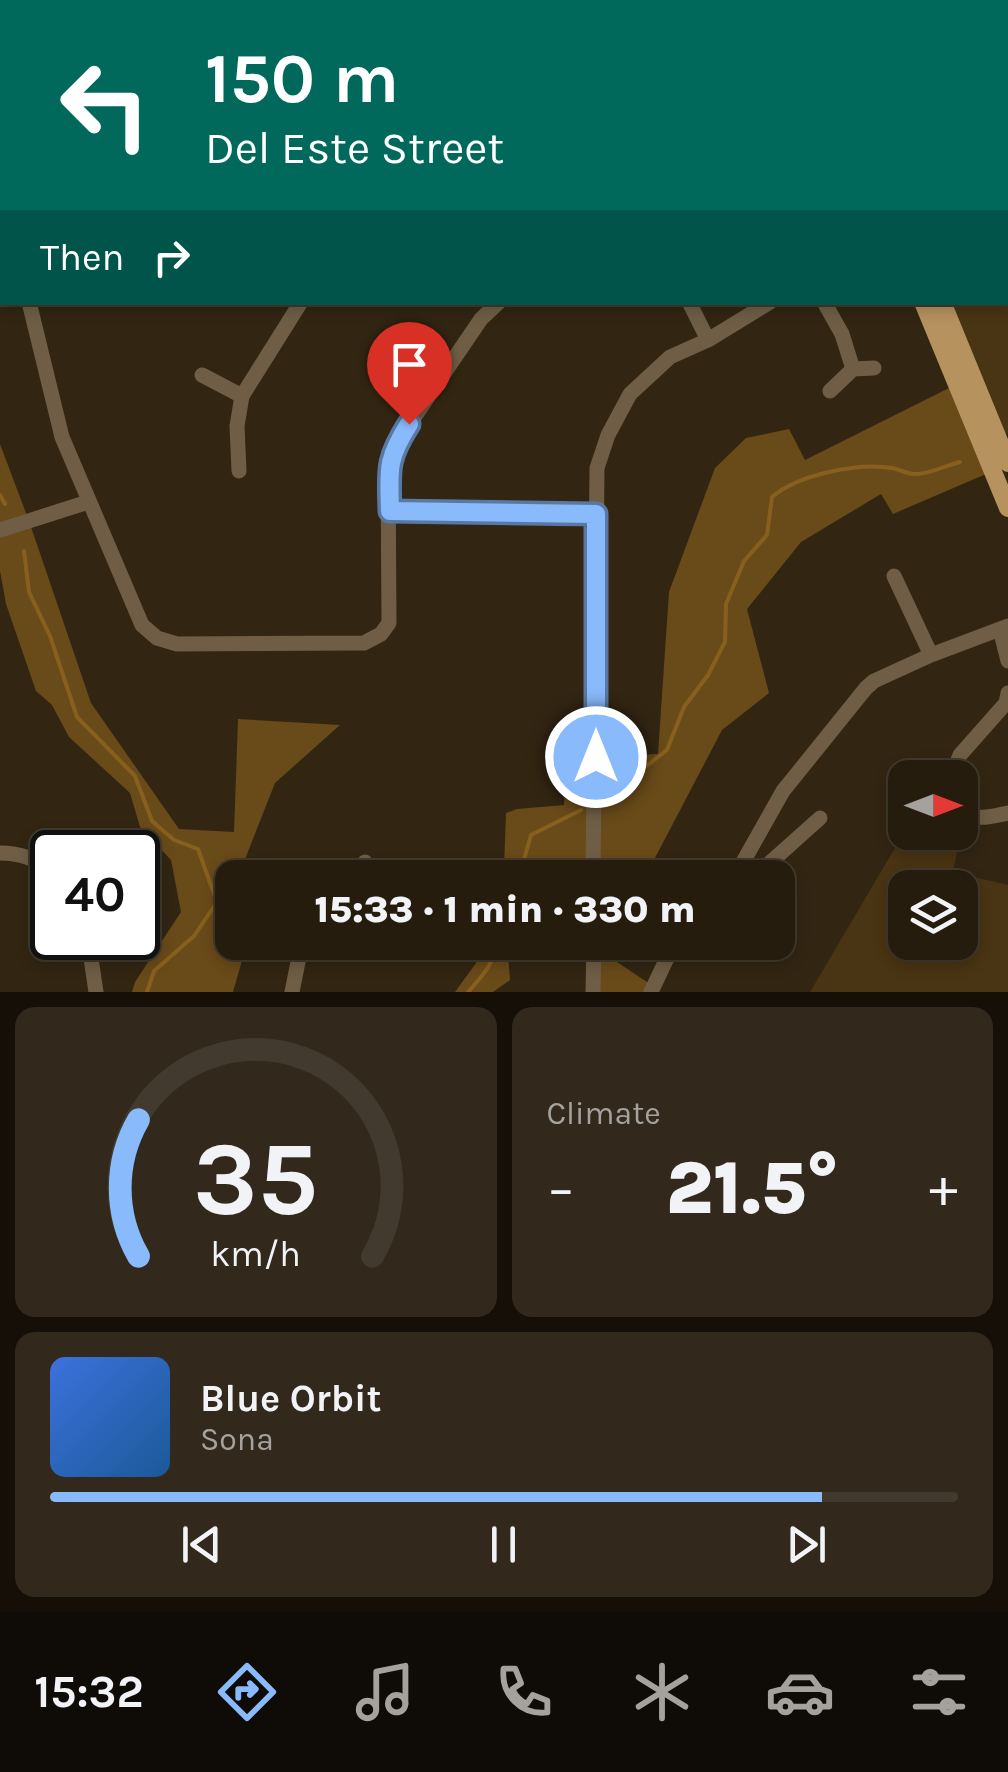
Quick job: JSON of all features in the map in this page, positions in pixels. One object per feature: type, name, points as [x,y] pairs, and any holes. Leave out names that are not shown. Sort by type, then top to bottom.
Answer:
[{"type":"main road","points":[[924,305],[1008,508]]},
{"type":"main road","points":[[943,305],[1008,464]]},
{"type":"street","points":[[30,305],[62,438],[88,502],[142,625],[157,638],[177,644],[364,643],[381,634],[389,623],[388,465],[394,447],[481,318],[496,305]]},
{"type":"street","points":[[239,470],[237,426],[242,396],[299,305]]},
{"type":"street","points":[[690,305],[708,340]]},
{"type":"street","points":[[594,860],[597,468],[608,435],[630,394],[670,357],[708,340],[765,305]]},
{"type":"street","points":[[826,305],[842,334],[853,369]]},
{"type":"street","points":[[830,391],[853,369],[874,368]]},
{"type":"street","points":[[202,375],[242,396]]},
{"type":"street","points":[[0,530],[88,502]]},
{"type":"street","points":[[390,511],[596,514]]},
{"type":"street","points":[[894,576],[931,655]]},
{"type":"street","points":[[744,860],[783,791],[866,688],[931,655],[1004,627],[1008,661]]},
{"type":"street","points":[[958,760],[1006,703],[1008,693]]},
{"type":"street","points":[[978,818],[1008,814]]},
{"type":"street","points":[[773,860],[820,818]]},
{"type":"street","points":[[0,853],[30,857]]},
{"type":"street","points":[[92,960],[96,992]]},
{"type":"street","points":[[292,992],[298,960]]},
{"type":"street","points":[[594,960],[594,992]]},
{"type":"street","points":[[650,992],[666,960]]},
{"type":"shaded area","points":[[943,305],[1008,305],[1008,433],[999,440]]},
{"type":"shaded area","points":[[957,384],[993,471],[893,514],[881,494],[801,542],[747,609],[769,693],[722,730],[654,860],[504,860],[506,813],[564,805],[566,761],[658,754],[669,592],[715,468],[746,438],[789,429],[805,460]]},
{"type":"shaded area","points":[[0,444],[91,703],[179,829],[234,832],[238,719],[340,725],[275,783],[245,860],[215,860],[215,960],[242,960],[233,992],[132,992],[149,960],[160,960],[160,944],[181,912],[171,860],[160,848],[160,830],[140,827],[130,793],[69,737],[52,705],[36,691],[6,604],[0,571]]},
{"type":"shaded area","points":[[894,850],[957,850],[953,870],[888,870],[888,960],[978,960],[978,878],[1008,885],[1008,992],[810,992]]},
{"type":"shaded area","points":[[478,960],[508,960],[510,980],[493,992],[455,992]]},
{"type":"shaded area","points":[[594,960],[614,960],[653,986],[651,992],[594,992]]},
{"type":"waterway","points":[[630,790],[644,768],[667,750],[684,707],[708,675],[725,642],[726,604],[744,561],[767,535],[772,497],[797,482],[846,469],[878,467],[919,474],[960,462]]},
{"type":"waterway","points":[[0,495],[5,504]]},
{"type":"waterway","points":[[24,551],[29,592],[50,636],[77,717],[135,776],[152,821],[174,840],[198,849],[217,902],[194,936],[154,971],[147,992]]},
{"type":"waterway","points":[[523,860],[531,835],[581,810]]},
{"type":"waterway","points":[[468,992],[491,960]]},
{"type":"route","points":[[409,424],[388,465],[390,511],[596,514],[596,757]]}]
